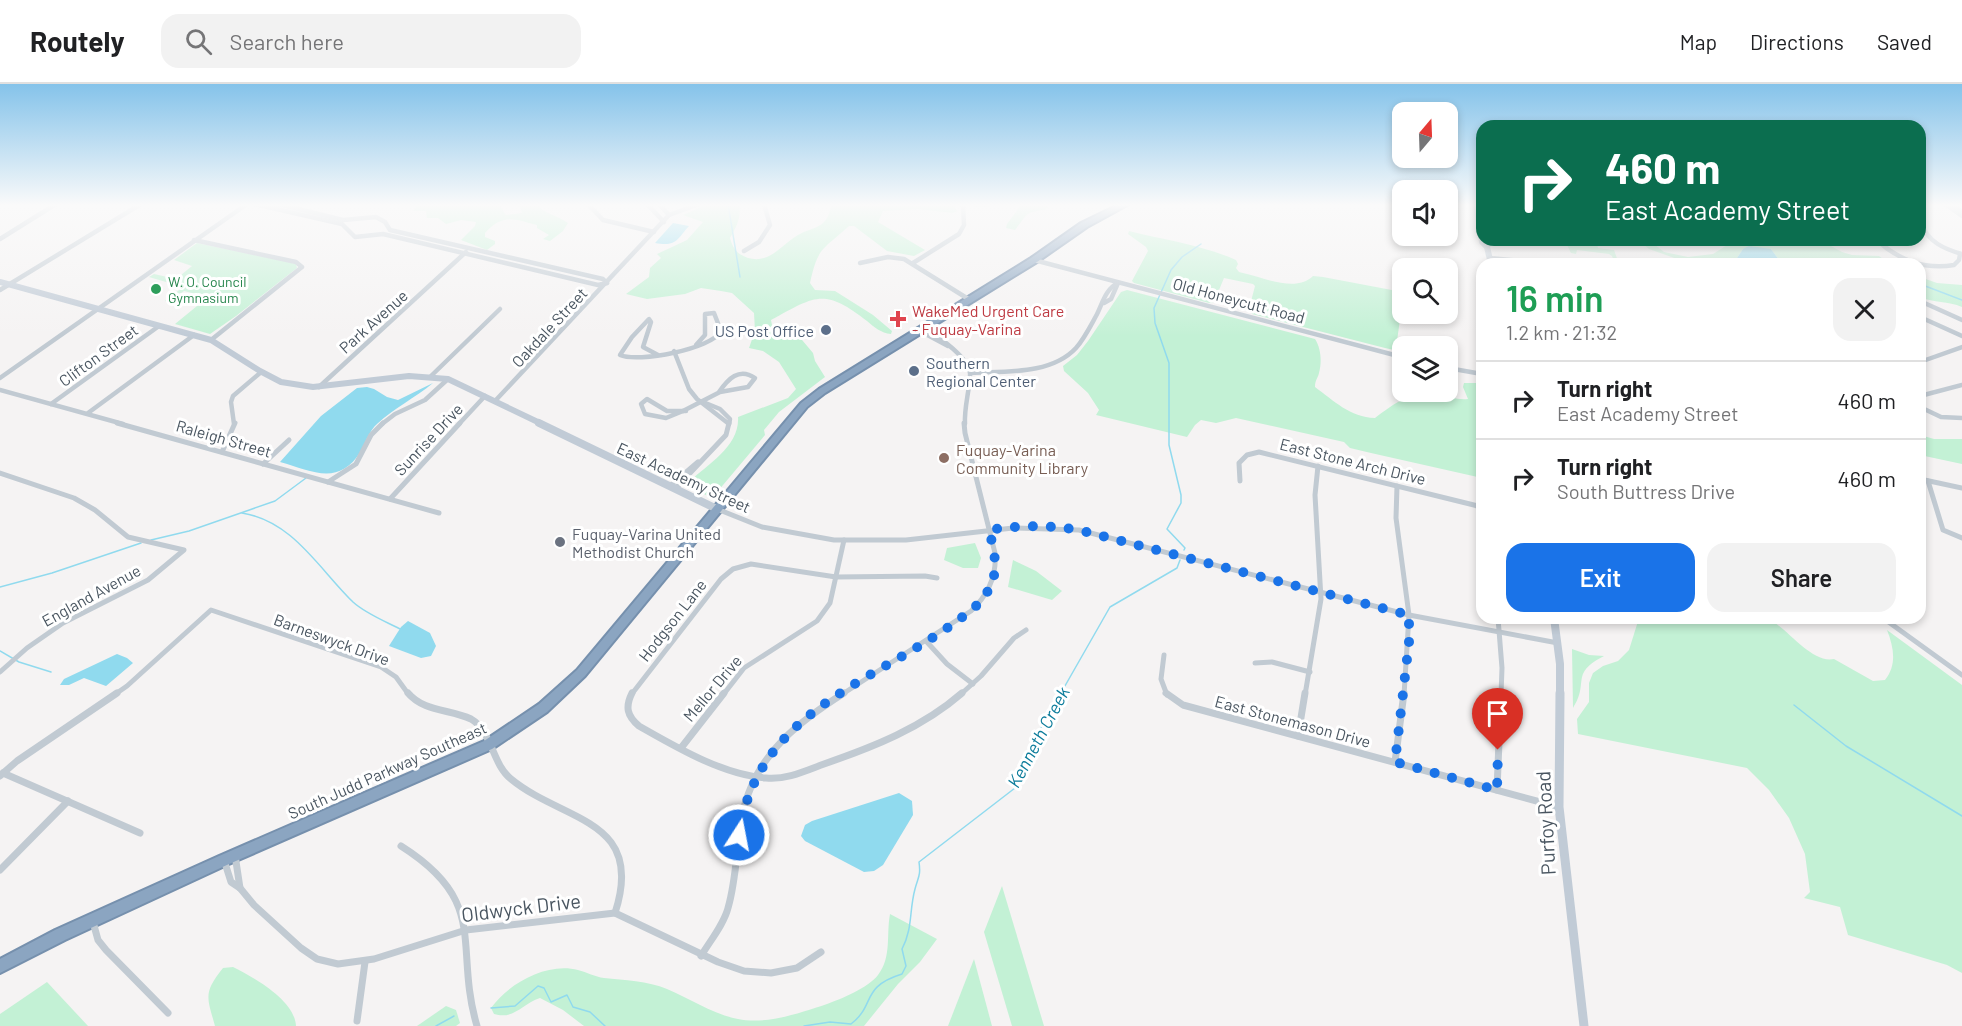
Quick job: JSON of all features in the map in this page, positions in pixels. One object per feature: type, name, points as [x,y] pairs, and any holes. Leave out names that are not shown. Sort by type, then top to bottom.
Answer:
[{"type":"highway","points":[[1034,260],[1051,248]]},
{"type":"highway","points":[[1034,260],[1043,258],[1060,248]]},
{"type":"highway","name":"South Judd Parkway Southeast","points":[[0,966],[229,858],[488,745],[543,708],[580,673],[804,405],[1034,260]]},
{"type":"street","points":[[0,290],[69,248]]},
{"type":"street","points":[[0,378],[183,248]]},
{"type":"street","points":[[211,340],[302,267],[296,262],[231,248]]},
{"type":"street","points":[[440,248],[598,285],[607,283]]},
{"type":"street","points":[[470,248],[603,279],[607,283]]},
{"type":"street","name":"Park Avenue","points":[[319,387],[470,248]]},
{"type":"street","name":"Oakdale Street","points":[[495,401],[639,248]]},
{"type":"street","points":[[744,251],[749,248]]},
{"type":"street","points":[[913,263],[937,248]]},
{"type":"street","points":[[1887,248],[1907,258]]},
{"type":"street","points":[[1926,265],[1954,265],[1959,261],[1961,254],[1946,248]]},
{"type":"street","points":[[860,263],[888,256],[899,257],[913,263],[970,300]]},
{"type":"street","name":"Old Honeycutt Road","points":[[1034,260],[1392,354]]},
{"type":"street","name":"East Academy Street","points":[[0,282],[211,340],[260,373],[285,383],[319,387],[348,385],[397,376],[430,376],[448,380],[717,509],[774,530],[844,540],[906,540],[1035,525],[1079,530],[1409,615],[1558,643]]},
{"type":"street","points":[[971,373],[1034,367],[1061,359],[1077,346],[1104,303],[1111,299],[1118,282]]},
{"type":"street","points":[[1926,304],[1962,320]]},
{"type":"street","points":[[430,376],[500,309]]},
{"type":"street","points":[[658,355],[643,347],[651,320],[646,320],[620,352],[621,357],[636,360],[658,355],[674,351],[696,345],[718,337],[721,331],[714,313],[705,314],[705,335],[696,345]]},
{"type":"street","points":[[1927,320],[1962,336]]},
{"type":"street","name":"Clifton Street","points":[[51,404],[159,326]]},
{"type":"street","points":[[706,328],[720,327]]},
{"type":"street","points":[[701,956],[728,910],[743,812],[756,776],[771,752],[798,724],[971,611],[988,592],[995,576],[996,564],[989,530],[963,421],[971,373],[962,357],[923,329]]},
{"type":"street","points":[[88,413],[194,335]]},
{"type":"street","points":[[632,337],[644,338]]},
{"type":"street","points":[[1926,360],[1962,347]]},
{"type":"street","points":[[672,488],[696,468],[726,435],[729,424],[689,390],[674,351]]},
{"type":"street","points":[[1458,370],[1476,373]]},
{"type":"street","points":[[222,452],[234,422],[231,402],[233,396],[260,373]]},
{"type":"street","points":[[686,411],[677,413],[661,410],[652,400],[647,399],[641,404],[645,414],[664,418],[686,411],[719,392],[748,387],[754,378],[748,373],[735,373],[729,377],[719,392]]},
{"type":"street","points":[[328,482],[356,464],[371,435],[382,424],[395,414],[425,400],[448,380]]},
{"type":"street","points":[[1926,394],[1962,385]]},
{"type":"street","name":"Raleigh Street","points":[[0,390],[439,513]]},
{"type":"street","name":"Sunrise Drive","points":[[390,499],[485,396]]},
{"type":"street","points":[[1926,410],[1941,417],[1962,418]]},
{"type":"street","points":[[263,464],[289,440]]},
{"type":"street","name":"East Stone Arch Drive","points":[[1240,481],[1239,462],[1243,457],[1253,453],[1266,453],[1476,505]]},
{"type":"street","points":[[1299,736],[1321,592],[1315,495],[1318,466]]},
{"type":"street","name":"England Avenue","points":[[0,473],[74,498],[95,510],[128,537],[184,550],[148,579],[63,623],[27,648],[0,672]]},
{"type":"street","points":[[1962,488],[1928,481],[1943,530],[1962,538]]},
{"type":"street","points":[[1395,762],[1409,642],[1409,615],[1397,509],[1397,486]]},
{"type":"street","name":"Mellor Drive","points":[[681,748],[744,668],[822,617],[830,603],[844,540]]},
{"type":"street","name":"Hodgson Lane","points":[[937,578],[925,576],[836,577],[751,564],[739,566],[724,575],[638,685],[628,701],[627,710],[633,722],[708,761],[756,776],[781,778],[884,742],[925,722],[973,684],[1016,635],[1026,630]]},
{"type":"street","name":"Barneswyck Drive","points":[[2,775],[17,761],[127,686],[211,610],[381,667],[395,676],[413,700],[474,721],[482,730],[504,773],[512,780],[597,826],[609,840],[620,858],[622,884],[615,913]]},
{"type":"street","points":[[1497,790],[1502,668],[1499,624]]},
{"type":"street","name":"Purfoy Road","points":[[1555,624],[1561,716],[1559,807],[1584,1026]]},
{"type":"street","points":[[1891,624],[1962,675]]},
{"type":"street","points":[[926,641],[947,664],[973,684]]},
{"type":"street","name":"East Stonemason Drive","points":[[1164,656],[1161,682],[1166,694],[1176,702],[1559,807]]},
{"type":"street","points":[[1255,663],[1272,662],[1310,672]]},
{"type":"street","points":[[2,775],[140,833]]},
{"type":"street","points":[[0,870],[68,801]]},
{"type":"street","points":[[401,846],[423,861],[447,885],[457,903],[466,930],[471,1005],[477,1026]]},
{"type":"street","points":[[229,858],[240,888]]},
{"type":"street","name":"Oldwyck Drive","points":[[229,858],[231,882],[240,888],[253,903],[308,953],[323,961],[343,965],[365,962],[447,934],[466,930],[615,913],[658,931],[701,956],[734,970],[761,973],[795,969],[810,962],[821,952]]},
{"type":"street","points":[[93,921],[98,940],[106,950],[168,1013]]},
{"type":"street","points":[[357,1021],[365,962]]},
{"type":"green space","points":[[190,248],[220,248],[296,264],[297,268],[210,334],[175,324],[208,297],[184,291],[169,302],[165,301],[183,287],[149,277],[154,274],[176,279],[192,266],[174,260]]},
{"type":"green space","points":[[670,248],[734,248],[738,253],[756,259],[769,256],[780,248],[825,248],[816,262],[810,283],[815,290],[835,291],[873,315],[892,331],[891,334],[878,329],[852,310],[829,299],[809,301],[771,320],[772,325],[787,327],[797,334],[813,353],[825,377],[779,412],[764,430],[765,435],[718,491],[710,497],[688,486],[689,482],[728,446],[734,437],[738,417],[788,398],[796,389],[779,362],[763,351],[749,348],[755,331],[754,313],[732,293],[701,288],[685,294],[647,299],[626,294],[649,277],[650,268],[661,258],[657,254]]},
{"type":"green space","points":[[883,248],[922,248],[925,250],[914,256],[887,251]]},
{"type":"green space","points":[[1146,248],[1200,248],[1236,260],[1238,264],[1236,268],[1239,272],[1272,281],[1299,283],[1313,276],[1392,290],[1392,324],[1399,324],[1398,336],[1392,336],[1392,350],[1252,314],[1249,309],[1255,286],[1253,284],[1224,278],[1214,302],[1209,303],[1132,281],[1148,251]]},
{"type":"green space","points":[[1568,248],[1598,248],[1614,250],[1617,258],[1613,258],[1609,254],[1577,250],[1576,254],[1571,253]]},
{"type":"green space","points":[[1659,248],[1664,252],[1688,257],[1713,254],[1722,248],[1835,248],[1852,255],[1882,258],[1778,258],[1771,249],[1743,249],[1737,258],[1674,258],[1649,249]]},
{"type":"green space","points":[[1926,279],[1937,283],[1962,285],[1962,307],[1926,299]]},
{"type":"green space","points":[[1127,290],[1315,339],[1321,360],[1315,387],[1358,415],[1375,418],[1397,402],[1458,402],[1458,399],[1468,399],[1463,387],[1464,383],[1476,383],[1476,477],[1350,448],[1344,442],[1236,418],[1216,423],[1201,420],[1187,437],[1096,415],[1099,410],[1088,393],[1064,371],[1063,366],[1077,355],[1121,292]]},
{"type":"green space","points":[[1926,437],[1962,439],[1962,464],[1926,456]]},
{"type":"green space","points":[[975,543],[981,558],[978,568],[963,568],[944,560],[947,548]]},
{"type":"green space","points":[[1013,560],[1036,571],[1062,591],[1052,600],[1008,587]]},
{"type":"green space","points":[[1637,624],[1776,624],[1817,656],[1834,659],[1873,681],[1885,680],[1893,662],[1893,650],[1887,630],[1962,685],[1962,973],[1947,965],[1848,935],[1840,907],[1804,898],[1810,892],[1805,854],[1789,818],[1769,790],[1747,768],[1578,734],[1577,719],[1589,702],[1589,683],[1593,673],[1603,666],[1618,661],[1629,650]]},
{"type":"green space","points":[[1572,649],[1589,655],[1604,656],[1593,662],[1583,674],[1578,699],[1573,708]]},
{"type":"green space","points":[[1002,886],[1044,1026],[1012,1026],[984,932]]},
{"type":"green space","points":[[890,914],[937,939],[864,1026],[584,1026],[563,1010],[540,998],[507,1015],[494,1014],[491,1008],[518,983],[542,972],[566,968],[601,977],[660,986],[728,1017],[760,1020],[783,1017],[839,999],[874,980],[885,961]]},
{"type":"green space","points":[[974,959],[992,1026],[948,1026]]},
{"type":"green space","points":[[233,967],[272,990],[289,1007],[296,1026],[215,1026],[208,996],[212,984],[223,968]]},
{"type":"green space","points":[[47,982],[88,1026],[0,1026],[0,1014]]},
{"type":"green space","points":[[446,1006],[456,1010],[460,1023],[456,1026],[417,1026]]},
{"type":"water","points":[[1743,249],[1771,249],[1778,258],[1737,258]]},
{"type":"water","points":[[433,383],[377,424],[353,462],[344,469],[334,473],[314,472],[280,462],[321,416],[357,388],[374,389],[387,397],[398,400]]},
{"type":"water","points":[[408,621],[430,633],[436,646],[431,656],[421,658],[389,646],[401,627]]},
{"type":"water","points":[[117,654],[133,663],[106,686],[84,678],[69,685],[60,685],[64,679]]},
{"type":"water","points":[[899,793],[912,801],[913,815],[883,865],[874,871],[864,872],[805,841],[801,836],[805,825],[812,821]]},
{"type":"waterway","points":[[735,248],[740,277]]},
{"type":"waterway","name":"Kenneth Creek","points":[[1184,550],[1185,548],[1167,529],[1181,503],[1181,495],[1169,445],[1169,363],[1155,323],[1154,308],[1171,270],[1182,257],[1195,248]]},
{"type":"waterway","points":[[1926,286],[1962,300]]},
{"type":"waterway","points":[[151,540],[189,531],[275,501],[306,478]]},
{"type":"waterway","points":[[242,513],[260,518],[291,536],[353,602],[370,614],[402,630]]},
{"type":"waterway","points":[[0,587],[52,573],[141,543]]},
{"type":"waterway","name":"Kenneth Creek","points":[[804,1026],[830,1022],[851,1024],[859,1017],[880,985],[902,974],[906,966],[902,949],[909,927],[919,874],[919,862],[1015,788],[1021,763],[1110,607],[1177,568],[1180,560]]},
{"type":"waterway","points":[[0,651],[19,662],[51,672]]},
{"type":"waterway","points":[[1794,705],[1846,746],[1962,816]]},
{"type":"waterway","name":"Kenneth Creek","points":[[491,1008],[515,1006],[538,986],[544,988],[551,1002],[567,995],[573,1007],[590,1012],[605,1026]]},
{"type":"waterway","name":"Kenneth Creek","points":[[436,1026],[454,1016]]},
{"type":"place","name":"W. O. Council Gymnasium","points":[[156,289]]},
{"type":"place","name":"WakeMed Urgent Care - Fuquay-Varina","points":[[898,319]]},
{"type":"place","name":"US Post Office","points":[[826,330]]},
{"type":"place","name":"Southern Regional Center","points":[[914,371]]},
{"type":"place","name":"Fuquay-Varina Community Library","points":[[944,458]]},
{"type":"place","name":"Fuquay-Varina United Methodist Church","points":[[560,542]]},
{"type":"route","points":[[739,835],[743,812],[756,776],[778,744],[806,718],[957,621],[975,607],[991,587],[995,576],[995,553],[989,530],[1009,527],[1035,525],[1079,530],[1409,615],[1409,642],[1395,762],[1497,790],[1498,750]]}]
